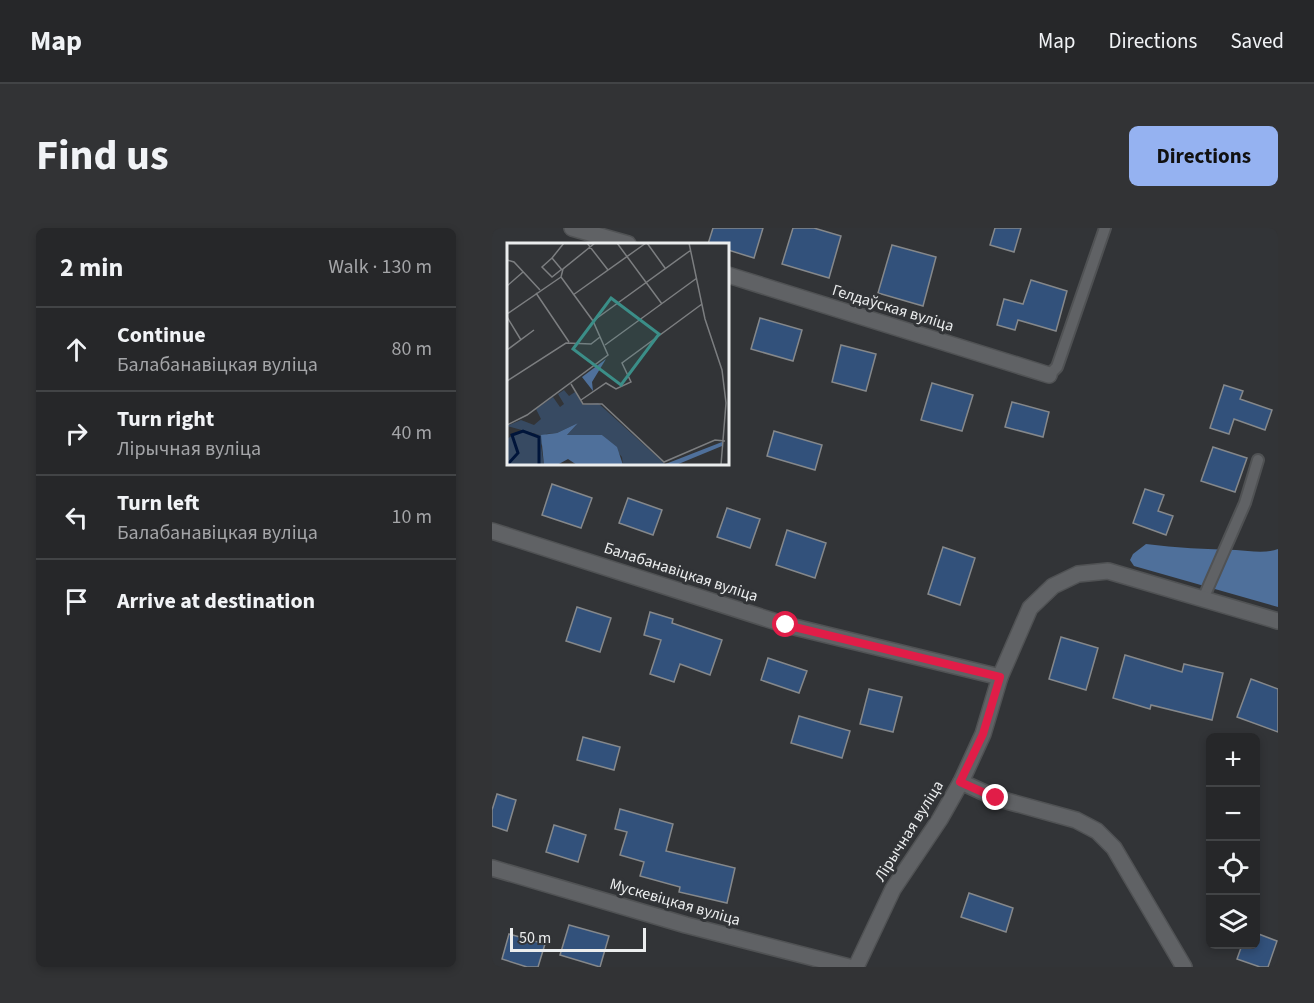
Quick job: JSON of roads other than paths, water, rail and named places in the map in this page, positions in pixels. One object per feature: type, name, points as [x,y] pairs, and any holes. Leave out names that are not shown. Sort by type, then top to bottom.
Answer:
[{"type":"street","points":[[572,228],[624,243]]},
{"type":"street","name":"Гелдаўская вуліца","points":[[729,275],[1049,375]]},
{"type":"street","name":"Балабанавіцкая вуліца","points":[[492,531],[786,625],[1000,677]]},
{"type":"street","name":"Лірычная вуліца","points":[[856,967],[893,889],[940,819],[960,782],[983,734],[1000,677],[1030,608],[1053,586],[1078,574],[1108,571],[1278,621]]},
{"type":"street","points":[[960,782],[996,798],[1076,820],[1096,831],[1114,849],[1184,967]]},
{"type":"street","name":"Мускевіцкая вуліца","points":[[492,868],[686,925],[849,967]]},
{"type":"lane","points":[[1049,375],[1058,367],[1105,228]]},
{"type":"lane","points":[[1203,599],[1245,503],[1258,460]]}]
